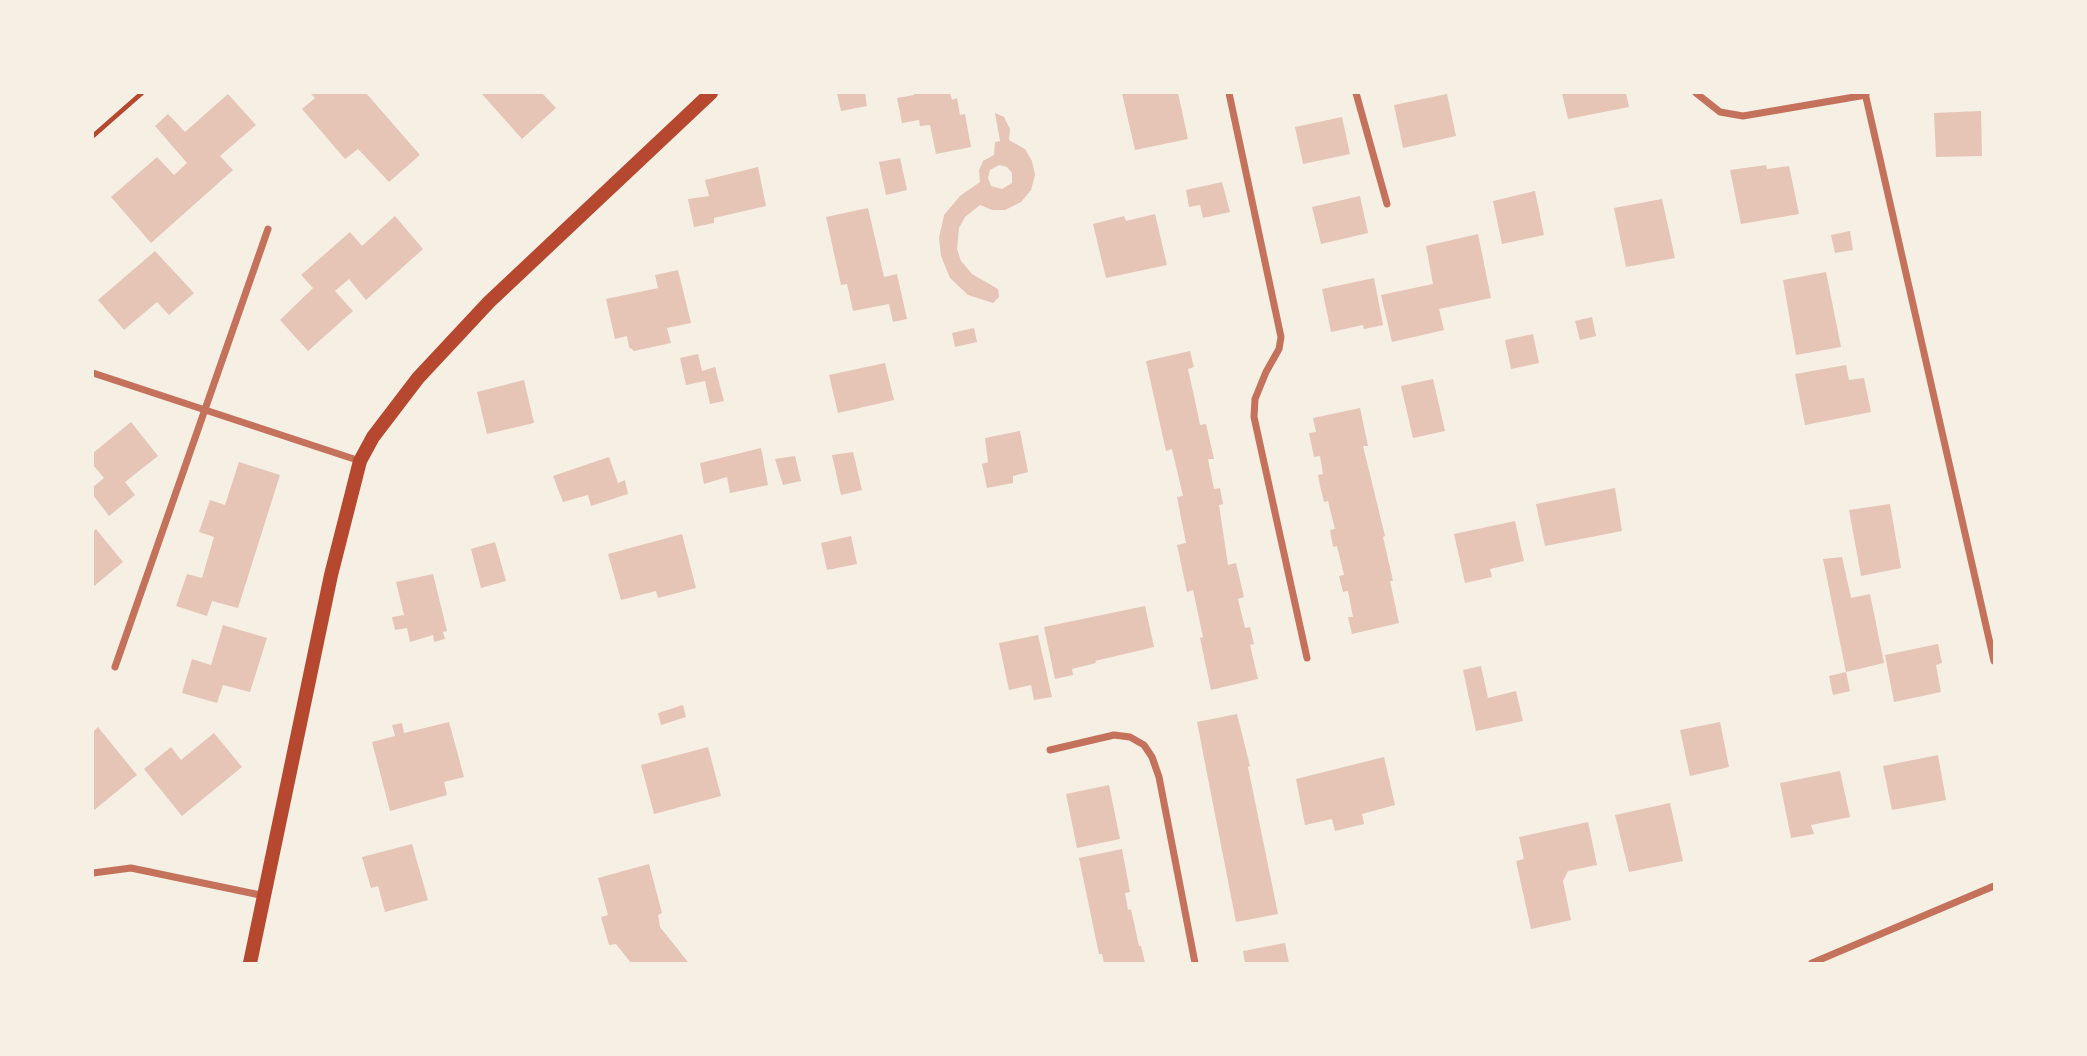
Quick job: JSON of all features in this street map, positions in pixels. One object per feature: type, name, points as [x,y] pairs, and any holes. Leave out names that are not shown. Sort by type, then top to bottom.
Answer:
[{"type":"main road","points":[[250,963],[331,575],[360,461],[373,437],[418,378],[489,302],[712,93]]},
{"type":"street","points":[[1229,93],[1281,337],[1279,349],[1255,399],[1254,417],[1307,658]]},
{"type":"street","points":[[1356,93],[1387,204]]},
{"type":"street","points":[[1696,93],[1720,112],[1742,116],[1866,94],[1994,661]]},
{"type":"street","points":[[115,667],[268,229]]},
{"type":"street","points":[[93,373],[360,461]]},
{"type":"street","points":[[1050,750],[1114,735],[1130,737],[1144,745],[1152,757],[1159,777],[1195,963]]},
{"type":"street","points":[[93,873],[131,867],[265,896]]},
{"type":"street","points":[[1812,963],[1994,886]]},
{"type":"path","points":[[93,136],[142,93]]},
{"type":"building","points":[[310,93],[366,93],[420,155],[389,182],[358,149],[345,159],[302,109],[315,98]]},
{"type":"building","points":[[481,93],[542,93],[556,108],[522,139]]},
{"type":"building","points":[[837,93],[865,93],[867,106],[841,111]]},
{"type":"building","points":[[914,93],[950,93],[952,100],[957,98],[960,115],[965,114],[971,147],[936,154],[930,125],[920,126],[919,120],[902,123],[897,98]]},
{"type":"building","points":[[1122,93],[1178,93],[1188,139],[1135,150]]},
{"type":"building","points":[[1562,93],[1626,93],[1629,107],[1568,119]]},
{"type":"building","points":[[228,94],[256,125],[220,156],[233,170],[151,243],[111,197],[157,157],[174,175],[187,163],[155,126],[168,114],[185,132]]},
{"type":"building","points":[[1447,94],[1456,136],[1403,148],[1394,105]]},
{"type":"building","points":[[1981,111],[1982,156],[1936,157],[1934,113]]},
{"type":"building","points":[[995,113],[1004,117],[1010,129],[1009,140],[1025,149],[1032,161],[1035,175],[1031,190],[1021,202],[1005,210],[992,210],[980,205],[965,217],[959,228],[957,249],[961,261],[972,274],[998,289],[999,297],[993,303],[968,295],[950,278],[941,256],[939,238],[944,215],[960,196],[980,182],[979,170],[983,161],[994,155],[995,142],[1000,141]],"holes":[[[999,165],[1007,167],[1012,173],[1012,183],[1002,189],[991,186],[988,178],[990,170]]]},
{"type":"building","points":[[1342,117],[1350,154],[1303,164],[1295,127]]},
{"type":"building","points":[[900,158],[907,190],[886,195],[879,162]]},
{"type":"building","points":[[1766,165],[1767,169],[1789,166],[1799,214],[1741,224],[1730,170]]},
{"type":"building","points":[[758,167],[766,206],[714,218],[714,223],[694,227],[688,199],[709,196],[705,180]]},
{"type":"building","points":[[1222,182],[1230,212],[1203,218],[1200,205],[1189,207],[1186,190]]},
{"type":"building","points":[[1535,191],[1544,235],[1502,244],[1493,201]]},
{"type":"building","points":[[1360,196],[1368,233],[1321,244],[1312,207]]},
{"type":"building","points":[[1662,199],[1675,258],[1626,267],[1614,208]]},
{"type":"building","points":[[868,208],[884,277],[897,274],[907,319],[893,322],[889,304],[853,311],[847,284],[841,285],[826,217]]},
{"type":"building","points":[[1155,214],[1167,265],[1106,278],[1093,224],[1124,216],[1126,221]]},
{"type":"building","points":[[395,216],[423,249],[366,300],[349,279],[335,291],[353,311],[308,351],[280,320],[313,288],[301,275],[350,232],[362,246]]},
{"type":"building","points":[[1850,231],[1853,250],[1835,253],[1831,235]]},
{"type":"building","points":[[1478,234],[1491,298],[1439,309],[1444,330],[1392,342],[1381,295],[1433,284],[1426,246]]},
{"type":"building","points":[[155,251],[194,293],[169,315],[157,302],[124,330],[98,300]]},
{"type":"building","points":[[678,270],[691,323],[667,328],[671,343],[634,351],[629,347],[627,336],[615,339],[606,299],[658,288],[655,275]]},
{"type":"building","points":[[1826,272],[1841,347],[1796,355],[1783,280]]},
{"type":"building","points":[[1374,278],[1383,325],[1364,329],[1363,325],[1331,332],[1322,289]]},
{"type":"building","points":[[1592,317],[1596,336],[1580,340],[1575,321]]},
{"type":"building","points":[[974,328],[977,342],[955,347],[952,333]]},
{"type":"building","points":[[1533,334],[1539,363],[1511,369],[1505,340]]},
{"type":"building","points":[[1190,351],[1194,367],[1188,369],[1200,425],[1206,424],[1214,459],[1208,459],[1214,489],[1220,488],[1223,504],[1219,505],[1228,565],[1236,563],[1244,597],[1238,599],[1245,628],[1250,627],[1254,644],[1250,645],[1258,679],[1211,690],[1193,590],[1187,592],[1177,545],[1186,543],[1177,497],[1183,496],[1172,449],[1166,451],[1146,361]]},
{"type":"building","points":[[698,354],[702,371],[715,367],[724,401],[710,404],[705,381],[686,385],[680,358]]},
{"type":"building","points":[[885,363],[894,400],[838,413],[829,375]]},
{"type":"building","points":[[1846,365],[1849,380],[1864,378],[1871,412],[1805,425],[1795,374]]},
{"type":"building","points":[[1433,379],[1445,431],[1413,438],[1401,386]]},
{"type":"building","points":[[524,380],[534,423],[487,434],[477,392]]},
{"type":"building","points":[[1360,408],[1368,446],[1363,446],[1385,536],[1383,537],[1393,581],[1390,581],[1399,623],[1352,634],[1348,617],[1353,617],[1348,591],[1343,592],[1339,576],[1344,575],[1337,546],[1333,547],[1330,530],[1335,529],[1328,501],[1324,502],[1318,475],[1323,474],[1320,456],[1314,457],[1309,433],[1316,432],[1313,418]]},
{"type":"building","points":[[131,422],[158,456],[125,482],[135,495],[109,516],[93,495],[93,487],[104,478],[93,465],[93,453]]},
{"type":"building","points":[[1020,431],[1028,472],[1013,476],[1013,483],[987,488],[982,464],[988,462],[985,438]]},
{"type":"building","points":[[761,448],[768,485],[730,493],[727,477],[704,484],[700,463]]},
{"type":"building","points":[[853,452],[862,490],[841,495],[832,455]]},
{"type":"building","points":[[795,456],[801,481],[783,485],[775,459]]},
{"type":"building","points":[[609,457],[618,483],[625,480],[628,494],[591,506],[588,495],[563,502],[553,476]]},
{"type":"building","points":[[239,462],[280,475],[238,608],[212,601],[207,616],[176,606],[187,574],[202,578],[214,537],[199,532],[210,500],[225,505]]},
{"type":"building","points":[[1615,488],[1622,531],[1545,546],[1536,504]]},
{"type":"building","points":[[1890,504],[1901,568],[1861,576],[1849,510]]},
{"type":"building","points":[[1515,521],[1524,561],[1490,569],[1492,577],[1465,583],[1454,534]]},
{"type":"building","points":[[96,529],[123,562],[93,587],[93,532]]},
{"type":"building","points":[[682,534],[696,588],[658,598],[656,591],[621,600],[608,554]]},
{"type":"building","points":[[851,536],[857,564],[827,570],[821,543]]},
{"type":"building","points":[[495,542],[506,581],[481,588],[471,549]]},
{"type":"building","points":[[1842,557],[1851,598],[1870,594],[1884,663],[1846,672],[1823,559]]},
{"type":"building","points":[[433,574],[447,631],[443,632],[445,639],[434,642],[433,635],[410,642],[407,628],[395,630],[392,617],[404,615],[396,582]]},
{"type":"building","points":[[1145,606],[1154,647],[1095,661],[1096,663],[1072,669],[1073,675],[1055,679],[1044,627]]},
{"type":"building","points":[[223,625],[267,638],[250,692],[223,685],[217,703],[182,693],[192,659],[211,665]]},
{"type":"building","points":[[1038,635],[1052,697],[1034,700],[1031,685],[1009,690],[999,643]]},
{"type":"building","points":[[1938,644],[1942,663],[1936,665],[1941,692],[1894,702],[1885,655]]},
{"type":"building","points":[[1481,666],[1488,698],[1516,691],[1523,721],[1476,731],[1463,670]]},
{"type":"building","points":[[1846,672],[1850,691],[1833,695],[1829,676]]},
{"type":"building","points":[[683,705],[686,717],[661,725],[658,713]]},
{"type":"building","points":[[1237,714],[1250,766],[1248,767],[1278,914],[1236,922],[1197,722]]},
{"type":"building","points":[[449,722],[464,777],[444,782],[447,795],[390,811],[372,742],[395,736],[392,725],[402,723],[404,733]]},
{"type":"building","points":[[1720,722],[1729,767],[1690,776],[1680,730]]},
{"type":"building","points":[[98,727],[137,775],[93,811],[93,732]]},
{"type":"building","points":[[214,733],[242,767],[182,816],[144,769],[171,747],[181,760]]},
{"type":"building","points":[[708,747],[721,796],[654,814],[641,765]]},
{"type":"building","points":[[1938,755],[1946,800],[1892,810],[1883,766]]},
{"type":"building","points":[[1384,757],[1395,805],[1362,814],[1364,824],[1335,831],[1332,819],[1305,825],[1296,779]]},
{"type":"building","points":[[1840,771],[1850,817],[1811,825],[1814,834],[1791,838],[1780,783]]},
{"type":"building","points":[[1109,785],[1120,839],[1077,848],[1066,794]]},
{"type":"building","points":[[1670,803],[1683,861],[1629,872],[1615,815]]},
{"type":"building","points":[[1588,822],[1597,865],[1568,871],[1563,881],[1571,920],[1531,929],[1516,861],[1524,859],[1519,837]]},
{"type":"building","points":[[412,844],[428,900],[385,912],[378,886],[371,888],[362,857]]},
{"type":"building","points":[[1122,849],[1130,892],[1125,893],[1128,910],[1131,909],[1145,963],[1104,963],[1102,954],[1099,954],[1079,858]]},
{"type":"building","points":[[649,864],[662,913],[658,915],[660,927],[688,962],[686,963],[631,963],[616,944],[609,945],[601,917],[608,915],[598,878]]},
{"type":"building","points":[[1285,943],[1289,963],[1245,963],[1243,951]]}]
